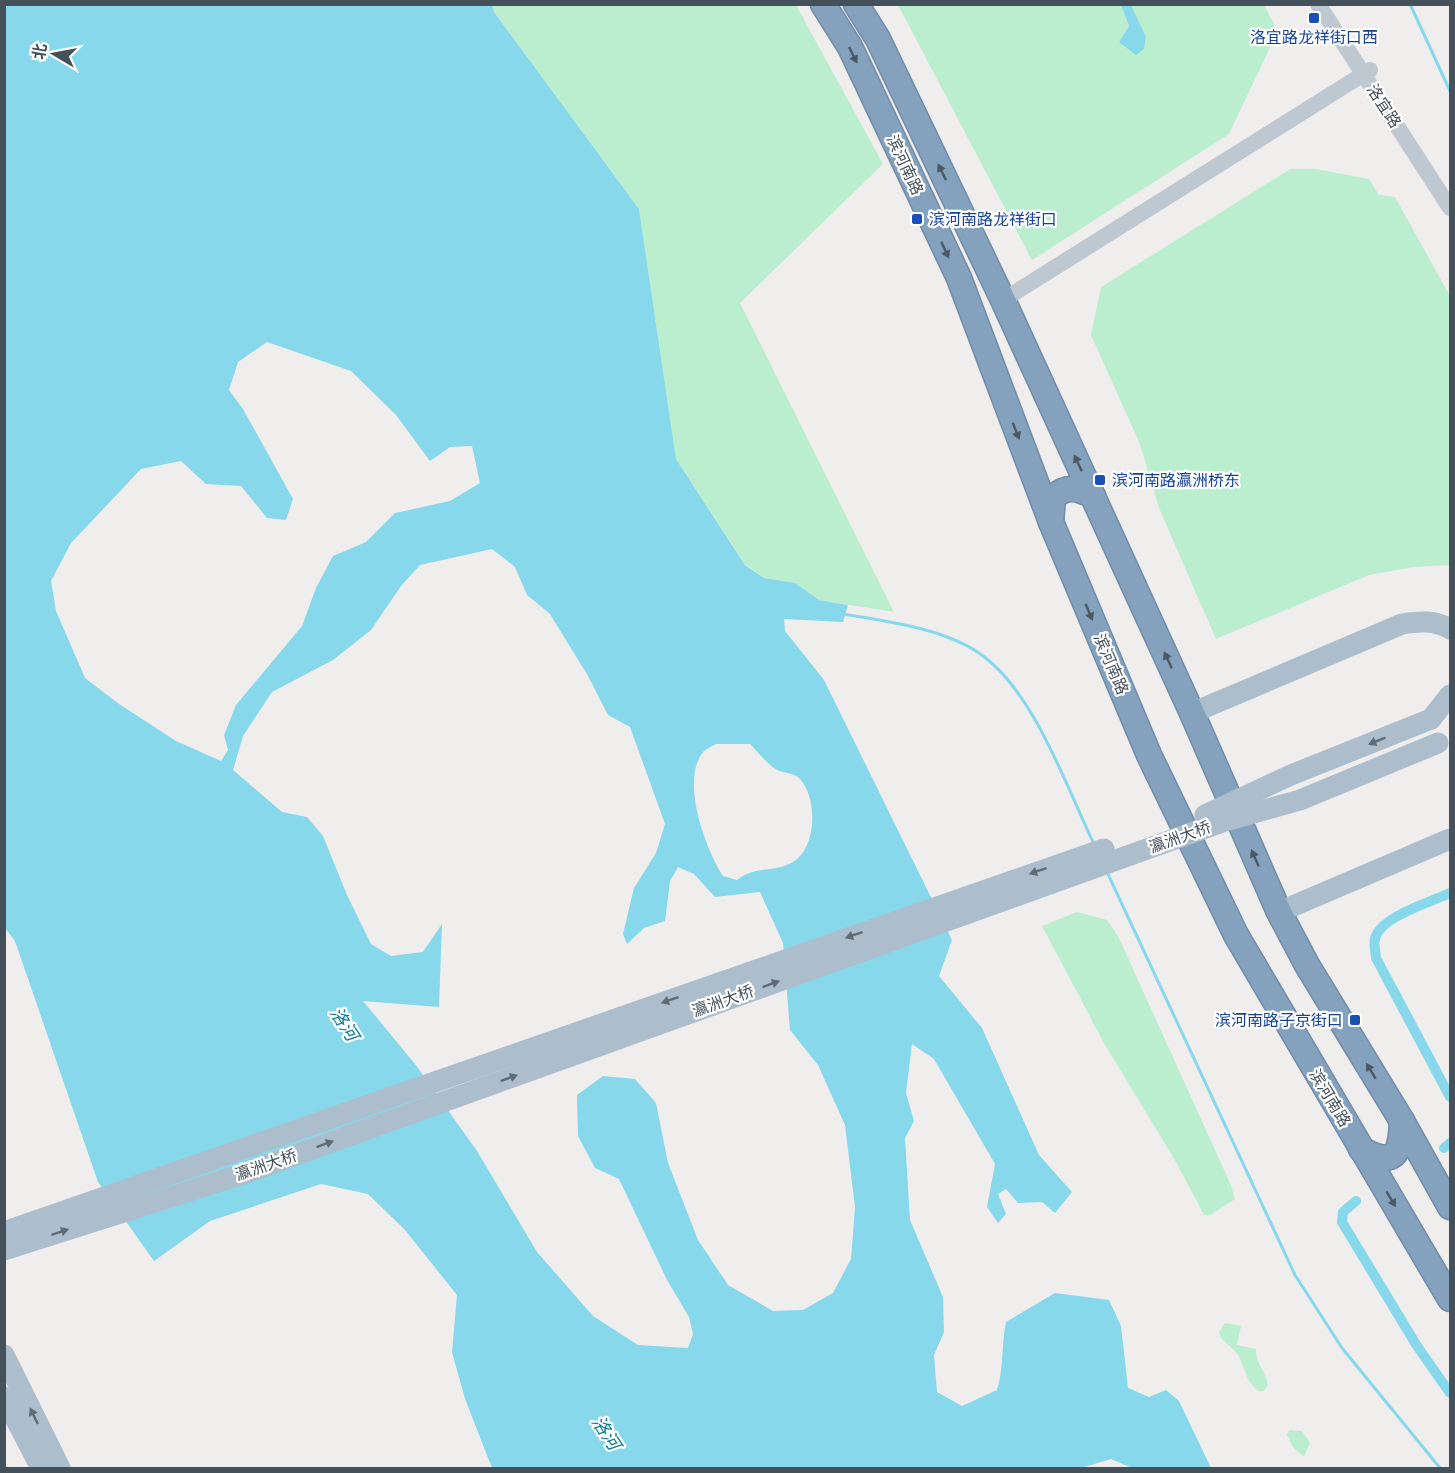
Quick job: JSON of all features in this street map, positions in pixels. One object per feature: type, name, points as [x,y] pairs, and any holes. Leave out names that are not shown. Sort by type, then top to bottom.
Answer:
[{"type":"highway","name":"滨河南路","points":[[823,4],[850,47],[958,278],[1051,522],[1149,755],[1236,935],[1450,1299]]},
{"type":"highway","name":"滨河南路","points":[[856,4],[878,39],[1003,300],[1192,713],[1279,912],[1306,965],[1402,1121],[1450,1207]]},
{"type":"highway","points":[[1051,522],[1053,498],[1062,490],[1071,488],[1093,496]]},
{"type":"highway","points":[[1361,1149],[1374,1157],[1387,1159],[1395,1156],[1400,1148],[1402,1121]]},
{"type":"main road","points":[[1192,713],[1402,624],[1423,621],[1443,624],[1450,629]]},
{"type":"main road","points":[[1375,637],[1415,629],[1430,630],[1450,639]]},
{"type":"main road","points":[[1441,715],[1450,695]]},
{"type":"main road","name":"瀛洲大桥","points":[[4,1232],[1216,811],[1291,775],[1441,715]]},
{"type":"main road","name":"瀛洲大桥","points":[[4,1250],[251,1171],[1222,822],[1300,800],[1446,741]]},
{"type":"main road","points":[[1279,912],[1446,843]]},
{"type":"main road","points":[[4,1355],[60,1468]]},
{"type":"main road","points":[[4,1397],[41,1468]]},
{"type":"street","name":"洛宜路","points":[[1318,4],[1450,194]]},
{"type":"street","name":"洛宜路","points":[[1328,4],[1366,72],[1450,208]]},
{"type":"street","points":[[1003,300],[1366,72]]},
{"type":"green space","points":[[492,5],[796,5],[883,164],[740,303],[894,612],[819,600],[795,583],[764,578],[745,564],[676,459],[639,209],[494,12]]},
{"type":"green space","points":[[898,5],[1121,5],[1129,26],[1119,42],[1144,49],[1146,37],[1131,5],[1264,5],[1274,24],[1275,37],[1229,134],[1032,260]]},
{"type":"green space","points":[[1290,169],[1316,169],[1369,179],[1379,195],[1395,197],[1450,296],[1450,565],[1414,567],[1369,575],[1216,639],[1159,508],[1140,444],[1091,335],[1101,287]]},
{"type":"green space","points":[[1077,912],[1107,920],[1118,936],[1230,1183],[1235,1199],[1210,1215],[1204,1215],[1176,1162],[1104,1043],[1042,926]]},
{"type":"green space","points":[[1225,1323],[1241,1326],[1237,1345],[1256,1349],[1257,1359],[1268,1385],[1264,1391],[1258,1391],[1254,1387],[1238,1355],[1220,1336],[1219,1332]]},
{"type":"green space","points":[[1289,1430],[1302,1431],[1310,1443],[1304,1457],[1293,1447],[1287,1435]]},
{"type":"water","name":"洛河","points":[[4,5],[492,5],[494,12],[639,209],[676,459],[745,565],[764,578],[795,583],[819,600],[848,605],[843,622],[784,619],[785,631],[824,680],[952,940],[939,976],[982,1028],[1039,1155],[1072,1192],[1055,1213],[1042,1202],[1018,1203],[1006,1189],[998,1194],[1006,1214],[998,1223],[987,1207],[995,1164],[934,1059],[912,1044],[906,1093],[914,1121],[905,1138],[910,1220],[943,1297],[944,1332],[934,1355],[937,1392],[962,1406],[997,1390],[1006,1322],[1055,1293],[1109,1300],[1121,1326],[1128,1388],[1149,1397],[1166,1390],[1179,1401],[1211,1468],[1132,1468],[1111,1459],[1081,1468],[492,1468],[465,1399],[452,1352],[457,1295],[405,1230],[368,1194],[321,1184],[210,1221],[154,1261],[98,1182],[15,941],[5,928]],"holes":[[[267,342],[351,371],[396,415],[430,461],[450,447],[472,446],[480,483],[450,501],[395,513],[366,542],[333,556],[316,588],[302,626],[236,705],[224,735],[228,750],[221,761],[176,741],[119,704],[85,678],[56,611],[51,581],[71,543],[141,469],[181,461],[206,484],[241,486],[267,518],[286,520],[293,499],[243,409],[229,390],[238,362]],[[492,549],[515,567],[527,595],[550,614],[588,676],[608,715],[630,727],[665,824],[656,853],[634,888],[623,934],[627,944],[644,928],[665,921],[670,881],[678,867],[694,874],[715,897],[760,892],[783,943],[790,1030],[818,1065],[845,1125],[855,1207],[851,1259],[833,1293],[803,1310],[773,1311],[728,1285],[698,1240],[668,1163],[656,1103],[635,1079],[603,1076],[577,1095],[578,1136],[595,1168],[619,1179],[667,1280],[689,1317],[693,1334],[688,1348],[638,1345],[593,1316],[537,1252],[477,1151],[415,1064],[363,1001],[439,1007],[442,924],[423,952],[391,956],[371,944],[347,895],[323,836],[307,817],[282,812],[233,770],[243,736],[272,692],[333,660],[371,630],[401,586],[420,565]],[[716,744],[750,744],[777,770],[799,778],[810,798],[812,824],[810,837],[798,858],[782,867],[750,872],[737,880],[723,876],[703,832],[695,796],[694,779],[697,763],[704,751]]]},
{"type":"water","points":[[1121,5],[1131,5],[1146,37],[1144,49],[1136,55],[1119,42],[1129,26]]},
{"type":"waterway","points":[[1410,4],[1450,91]]},
{"type":"waterway","points":[[843,614],[916,628],[952,639],[983,656],[1001,672],[1018,693],[1048,743],[1094,844]]},
{"type":"waterway","points":[[1107,872],[1295,1275],[1342,1348],[1440,1468]]},
{"type":"waterway","points":[[1450,893],[1395,917],[1379,931],[1374,943],[1376,958],[1450,1097]]},
{"type":"waterway","points":[[1444,1148],[1450,1143]]},
{"type":"waterway","points":[[1356,1201],[1343,1212],[1342,1222],[1417,1346],[1450,1393]]},
{"type":"place","name":"洛宜路龙祥街口西","points":[[1314,18]]},
{"type":"place","name":"滨河南路龙祥街口","points":[[917,219]]},
{"type":"place","name":"滨河南路瀛洲桥东","points":[[1100,480]]},
{"type":"place","name":"滨河南路子京街口","points":[[1355,1020]]}]
